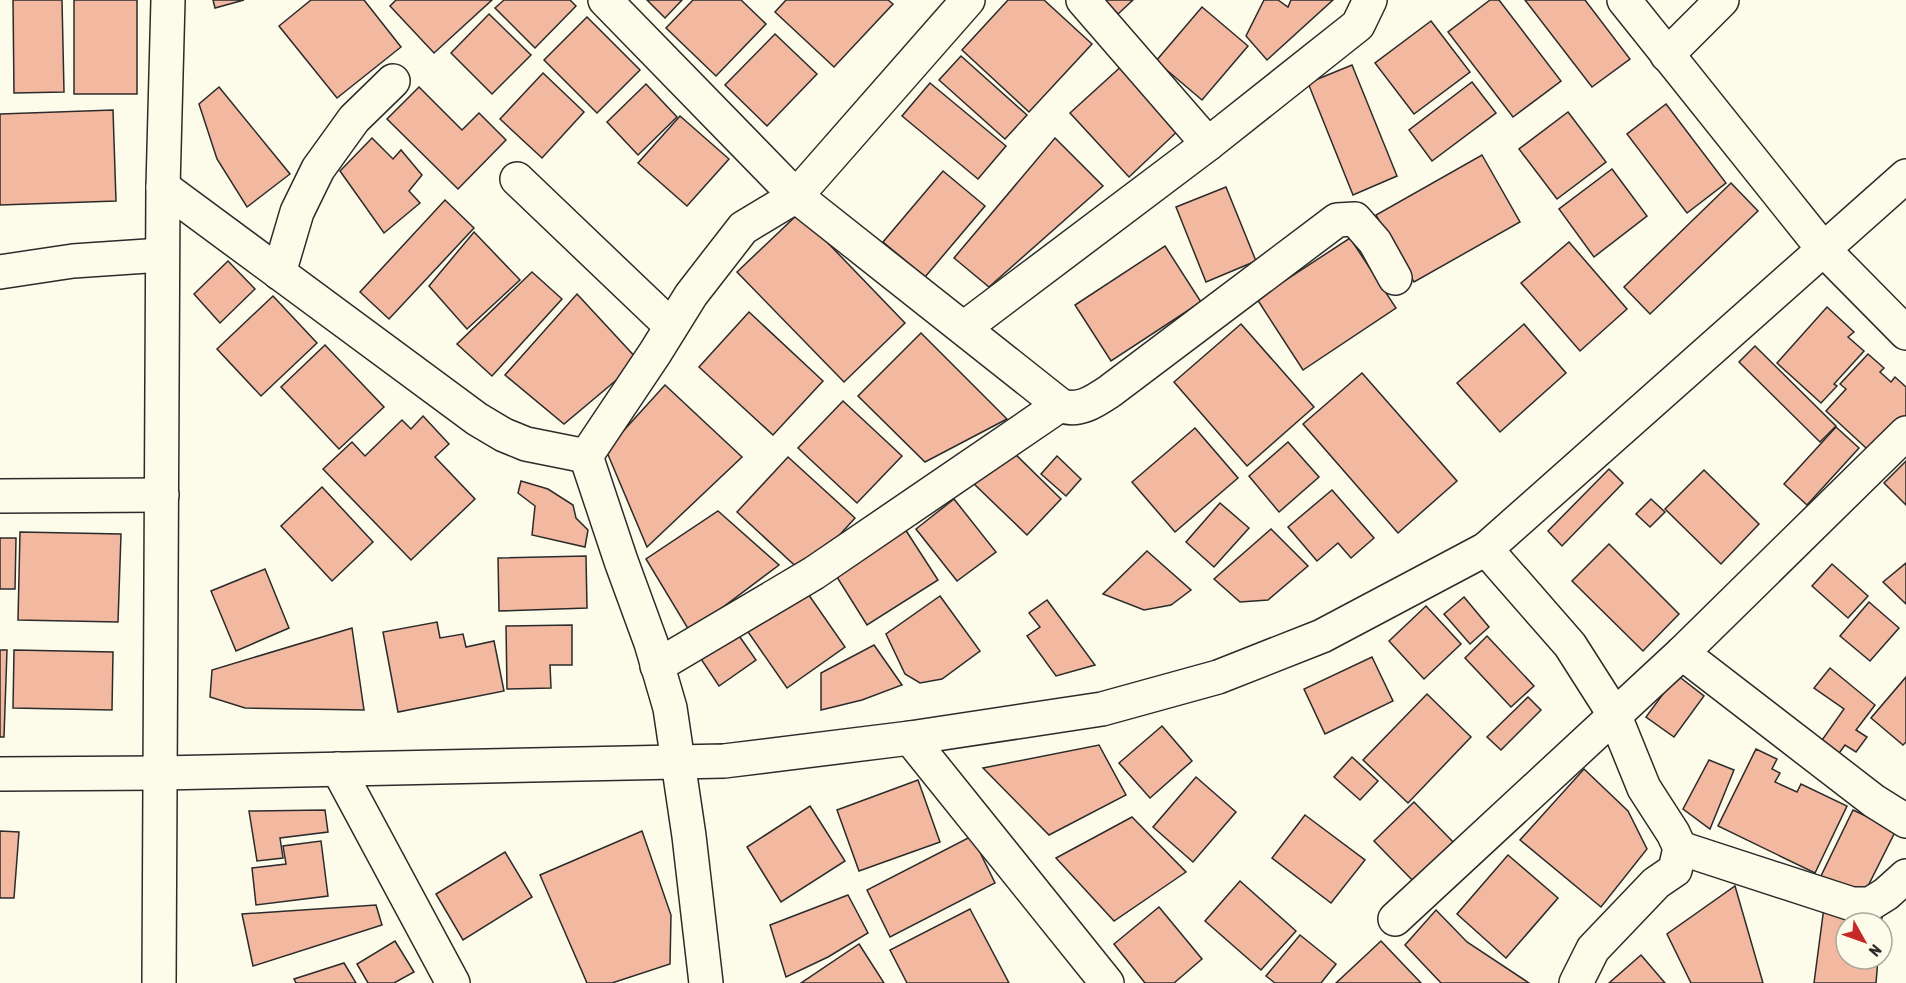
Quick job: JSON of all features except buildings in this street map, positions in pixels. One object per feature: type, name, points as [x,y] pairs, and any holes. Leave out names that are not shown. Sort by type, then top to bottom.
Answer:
[{"type":"street","points":[[159,983],[162,255],[168,0]]},
{"type":"street","points":[[605,0],[796,196],[1065,407],[1080,407],[1110,391],[1337,220],[1355,219],[1375,242],[1395,278]]},
{"type":"street","points":[[586,456],[691,295],[743,228],[796,196],[968,0]]},
{"type":"street","points":[[1083,0],[1208,144]]},
{"type":"street","points":[[964,328],[1208,144],[1358,25],[1370,0]]},
{"type":"street","points":[[1624,0],[1824,250],[1906,333]]},
{"type":"street","points":[[1667,55],[1722,0]]},
{"type":"street","points":[[279,273],[297,212],[318,169],[354,119],[393,81]]},
{"type":"street","points":[[0,774],[161,773],[724,761],[910,738],[1102,709],[1218,677],[1322,636],[1486,549],[1906,176]]},
{"type":"street","points":[[517,179],[671,326]]},
{"type":"street","points":[[163,187],[477,419],[504,435],[526,444],[586,456]]},
{"type":"street","points":[[0,272],[73,261],[162,255]]},
{"type":"street","points":[[657,666],[814,573],[1060,405]]},
{"type":"street","points":[[1395,919],[1682,653],[1906,433]]},
{"type":"street","points":[[586,456],[670,708],[679,761],[706,983]]},
{"type":"street","points":[[0,496],[162,495]]},
{"type":"street","points":[[1486,549],[1570,645],[1614,714],[1644,788],[1673,832],[1680,848],[1675,870],[1656,884],[1593,949],[1576,983]]},
{"type":"street","points":[[1682,653],[1874,801],[1906,821]]},
{"type":"street","points":[[910,738],[1107,983]]},
{"type":"street","points":[[338,769],[453,983]]},
{"type":"street","points":[[1680,848],[1852,904],[1870,904],[1886,894],[1906,876]]}]
